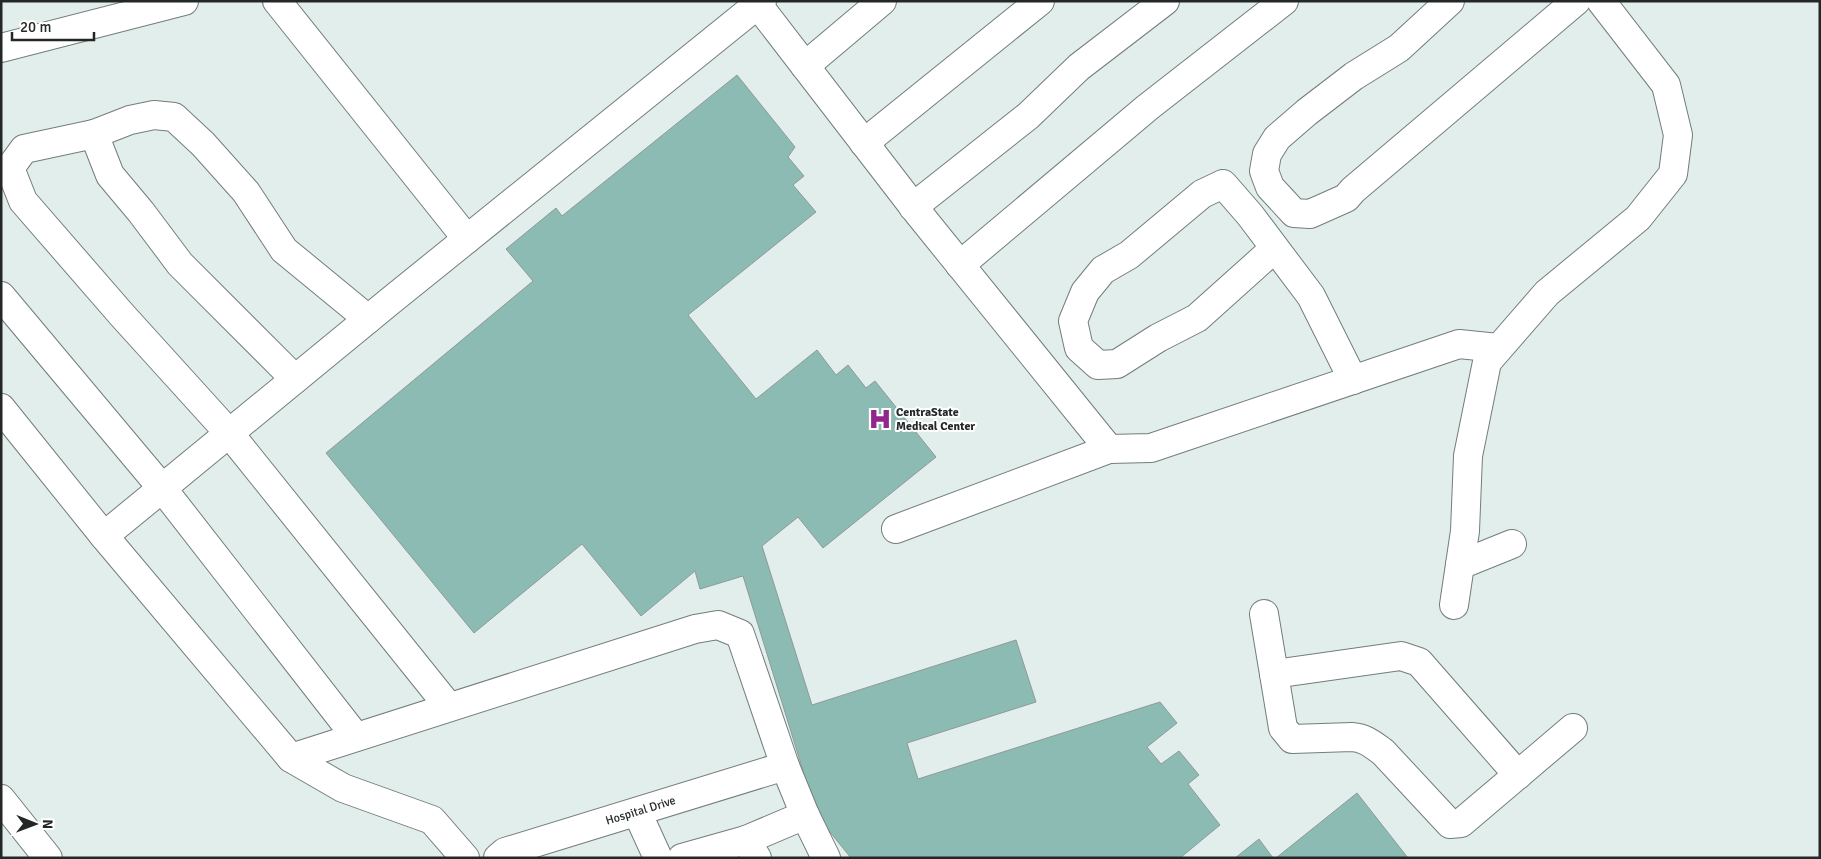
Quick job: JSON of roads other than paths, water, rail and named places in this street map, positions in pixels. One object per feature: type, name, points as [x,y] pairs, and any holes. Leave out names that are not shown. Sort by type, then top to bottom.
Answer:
[{"type":"street","points":[[1,48],[184,1]]},
{"type":"street","points":[[277,1],[467,239]]},
{"type":"street","points":[[805,66],[882,1]]},
{"type":"street","points":[[864,143],[1040,1]]},
{"type":"street","points":[[913,207],[1028,116],[1079,67],[1165,1]]},
{"type":"street","points":[[960,265],[1148,107],[1284,1]]},
{"type":"street","points":[[1450,1],[1399,48],[1354,76],[1277,138],[1267,154],[1264,171],[1270,187],[1294,213],[1310,214],[1346,198],[1353,190],[1576,1]]},
{"type":"street","points":[[1454,605],[1465,531],[1468,456],[1486,362],[1547,292],[1638,218],[1673,174],[1678,135],[1666,85],[1601,1]]},
{"type":"street","points":[[104,536],[758,2],[913,207],[1109,449]]},
{"type":"street","points":[[368,319],[284,250],[246,192],[203,144],[174,117],[154,115],[130,120],[94,134],[24,149],[6,168],[23,201],[122,315],[230,432],[449,707]]},
{"type":"street","points":[[94,134],[110,176],[141,212],[180,264],[295,379]]},
{"type":"street","points":[[1275,248],[1197,318],[1158,338],[1117,364],[1098,366],[1079,348],[1073,321],[1085,292],[1103,270],[1129,255],[1202,194],[1223,184],[1250,215],[1275,248],[1311,296],[1352,380]]},
{"type":"street","points":[[1,296],[162,488],[356,737]]},
{"type":"street","points":[[896,529],[1109,449],[1152,448],[1458,344],[1498,348]]},
{"type":"street","points":[[1,408],[104,536],[291,758],[343,788],[432,820],[465,858]]},
{"type":"street","points":[[1460,564],[1512,544]]},
{"type":"street","points":[[1264,614],[1284,728],[1292,738],[1352,737],[1371,742],[1450,824],[1461,823],[1573,728]]},
{"type":"street","points":[[291,758],[695,629],[718,625],[740,634],[785,766],[805,815],[826,858]]},
{"type":"street","points":[[1274,674],[1401,656],[1419,662],[1518,775]]},
{"type":"street","name":"Hospital Drive","points":[[498,858],[505,852],[785,766]]},
{"type":"street","points":[[1,799],[48,858]]},
{"type":"street","points":[[637,812],[658,858]]},
{"type":"street","points":[[682,858],[752,849],[805,815]]},
{"type":"place","name":"CentraState Medical Center","points":[[880,419]]}]
